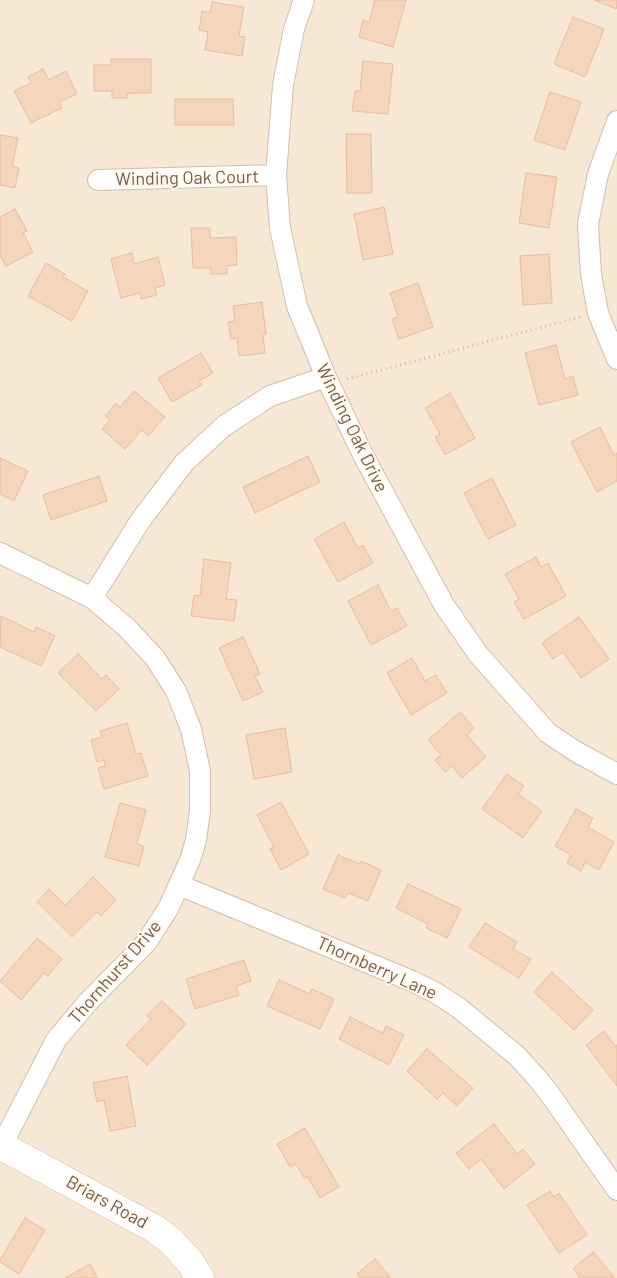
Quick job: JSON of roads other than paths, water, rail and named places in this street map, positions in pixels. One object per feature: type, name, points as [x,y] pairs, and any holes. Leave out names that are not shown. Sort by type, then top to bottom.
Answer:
[{"type":"street","name":"Winding Oak Drive","points":[[304,0],[294,29],[282,85],[276,175],[280,228],[297,306],[328,380],[362,453],[439,597],[478,654],[548,733],[575,751],[617,774]]},
{"type":"street","points":[[617,121],[598,174],[588,224],[591,274],[598,313],[617,360]]},
{"type":"street","name":"Winding Oak Court","points":[[98,180],[276,175]]},
{"type":"street","points":[[92,598],[140,521],[184,463],[224,426],[270,396],[328,380]]},
{"type":"street","name":"Thornhurst Drive","points":[[0,553],[92,598],[127,628],[156,658],[176,691],[191,729],[200,771],[200,811],[196,840],[180,885],[169,907],[146,943],[88,1002],[56,1040],[1,1146]]},
{"type":"street","name":"Thornberry Lane","points":[[180,885],[412,981],[436,993],[459,1008],[517,1056],[538,1079],[617,1190]]},
{"type":"street","name":"Briars Road","points":[[1,1146],[155,1229],[171,1241],[190,1262],[200,1278]]}]
